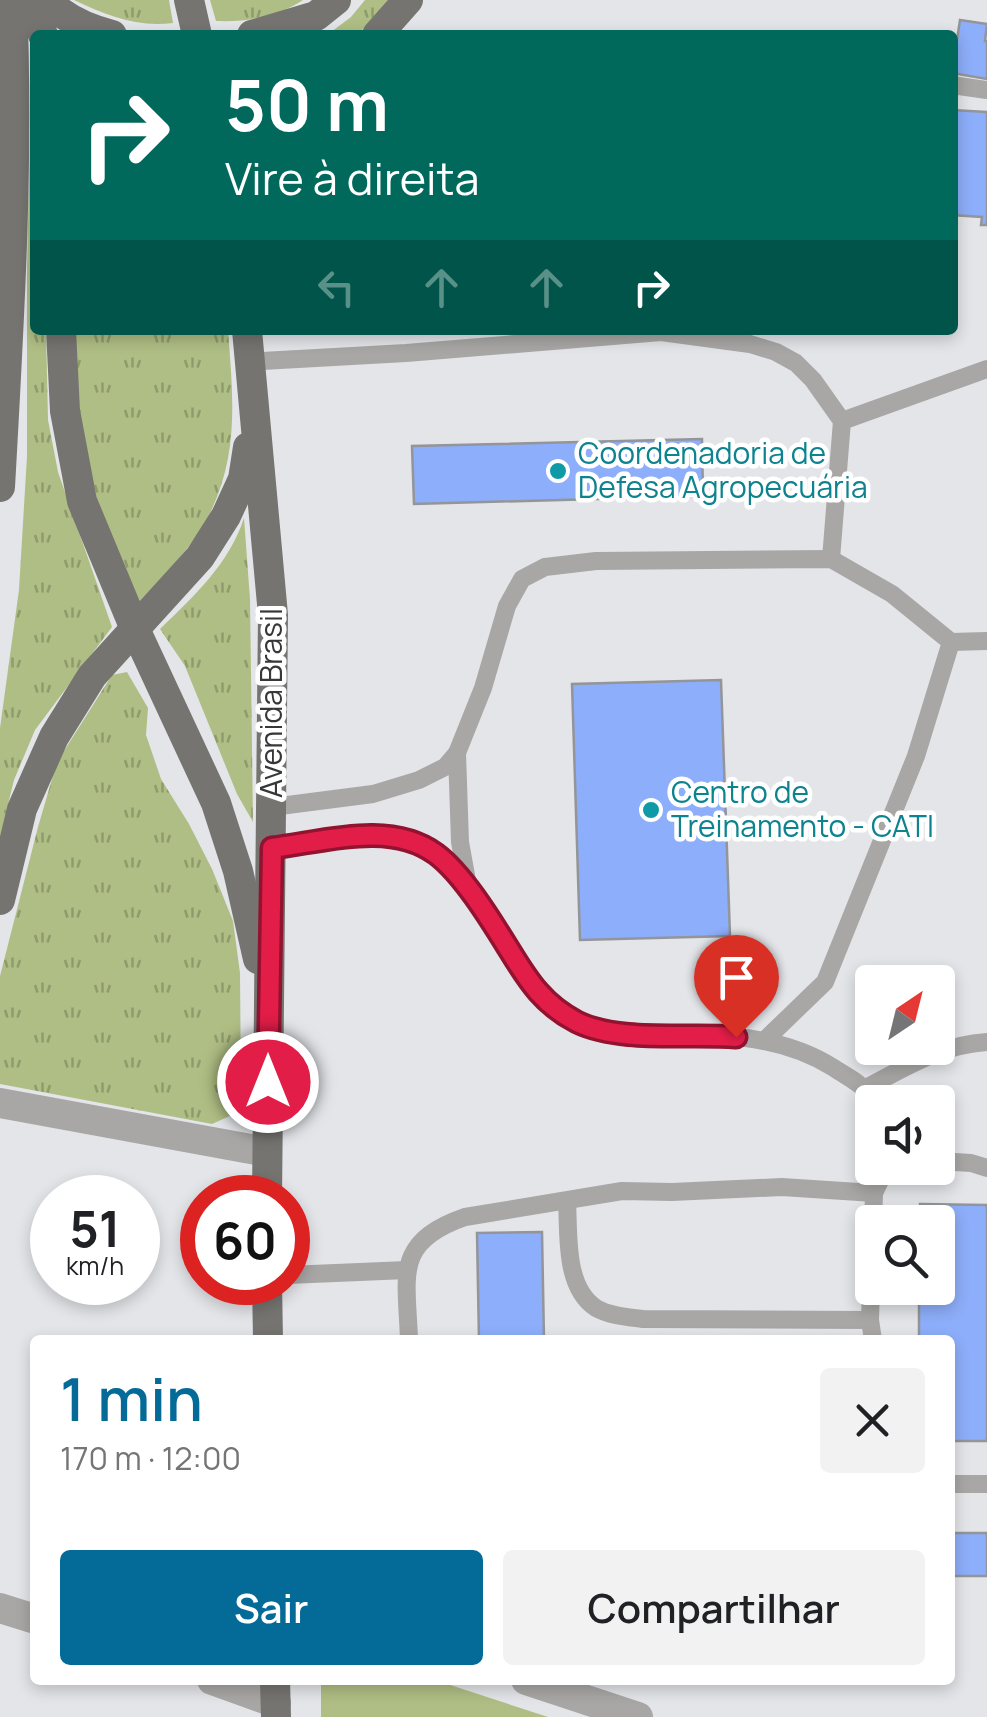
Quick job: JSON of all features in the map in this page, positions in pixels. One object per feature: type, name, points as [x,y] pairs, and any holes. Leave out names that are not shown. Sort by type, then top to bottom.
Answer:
[{"type":"main road","points":[[0,487],[14,182],[12,0]]},
{"type":"main road","points":[[31,0],[41,30]]},
{"type":"main road","points":[[47,0],[76,20],[100,30]]},
{"type":"main road","points":[[189,0],[196,30]]},
{"type":"main road","points":[[269,30],[316,16],[336,0]]},
{"type":"main road","points":[[381,30],[408,0]]},
{"type":"main road","points":[[61,335],[65,411],[82,501],[135,629],[216,802],[238,871],[268,1011]]},
{"type":"main road","name":"Avenida Brasil","points":[[248,335],[273,615],[267,1175]]},
{"type":"main road","points":[[0,900],[22,809],[54,738],[92,676],[200,558],[226,516],[243,479],[267,335]]},
{"type":"main road","points":[[268,1305],[268,1335]]},
{"type":"street","points":[[0,1103],[267,1152]]},
{"type":"street","points":[[0,1608],[30,1617]]},
{"type":"street","points":[[228,1685],[276,1700]]},
{"type":"street","points":[[541,1685],[638,1717]]},
{"type":"lane","points":[[958,86],[987,90]]},
{"type":"lane","points":[[262,362],[504,337],[567,335]]},
{"type":"lane","points":[[683,335],[750,344],[776,352],[796,363],[842,421],[831,558]]},
{"type":"lane","points":[[842,421],[987,370]]},
{"type":"lane","points":[[272,807],[373,794],[420,780],[445,767],[457,753],[483,688],[507,606],[522,579],[545,567],[596,561],[831,558],[892,594],[950,642],[987,641]]},
{"type":"lane","points":[[766,1039],[825,982],[916,756],[950,642]]},
{"type":"lane","points":[[457,753],[460,842],[469,892]]},
{"type":"lane","points":[[272,848],[345,838],[396,837],[435,853],[469,892],[541,998],[574,1020],[618,1034],[766,1039],[823,1061],[855,1085]]},
{"type":"lane","points":[[885,1085],[932,1053],[987,1042]]},
{"type":"lane","points":[[955,1163],[987,1168]]},
{"type":"lane","points":[[872,1335],[874,1193],[878,1185]]},
{"type":"lane","points":[[409,1335],[410,1256],[418,1242],[442,1225],[465,1217],[622,1190],[782,1188],[874,1193]]},
{"type":"lane","points":[[567,1201],[572,1269],[581,1292],[594,1307],[604,1311],[644,1319],[870,1320]]},
{"type":"lane","points":[[310,1274],[407,1270]]},
{"type":"lane","points":[[955,1484],[987,1484]]},
{"type":"green space","points":[[74,0],[169,0],[173,23],[134,22]]},
{"type":"green space","points":[[210,0],[303,0],[272,15],[216,21]]},
{"type":"green space","points":[[365,0],[390,0],[362,30],[334,30]]},
{"type":"green space","points":[[30,136],[30,335],[46,335],[48,420],[58,472],[112,627],[35,730],[14,780],[0,837],[0,728],[19,590],[27,456]]},
{"type":"green space","points":[[75,335],[228,335],[232,426],[218,496],[194,540],[139,604],[90,481],[77,418]]},
{"type":"green space","points":[[244,518],[250,599],[253,822],[237,794],[185,666],[160,629],[220,565]]},
{"type":"green space","points":[[127,672],[148,708],[146,735],[161,779],[212,869],[233,921],[240,973],[241,1092],[232,1115],[212,1124],[0,1084],[0,976],[57,762],[112,675]]},
{"type":"green space","points":[[321,1685],[450,1685],[548,1717],[321,1717]]},
{"type":"building","points":[[960,20],[987,24],[987,79],[958,74]]},
{"type":"building","points":[[958,110],[987,112],[987,225],[981,225],[982,217],[958,215]]},
{"type":"building","name":"Coordenadoria de Defesa Agropecuária","points":[[702,439],[703,496],[414,504],[412,446]]},
{"type":"building","name":"Centro de Treinamento - CATI","points":[[721,680],[730,936],[580,940],[572,684]]},
{"type":"building","points":[[920,1204],[987,1205],[987,1441],[955,1441],[955,1335],[919,1335],[919,1305],[955,1305],[955,1205]]},
{"type":"building","points":[[542,1232],[544,1335],[479,1335],[477,1233]]},
{"type":"building","points":[[955,1533],[987,1533],[987,1576],[955,1576]]},
{"type":"place","name":"Coordenadoria de Defesa Agropecuária","points":[[558,471]]},
{"type":"place","name":"Centro de Treinamento - CATI","points":[[651,810]]},
{"type":"route","points":[[268,1082],[272,848],[331,839],[396,837],[435,853],[488,917],[541,998],[574,1020],[618,1034],[736,1037]]}]
